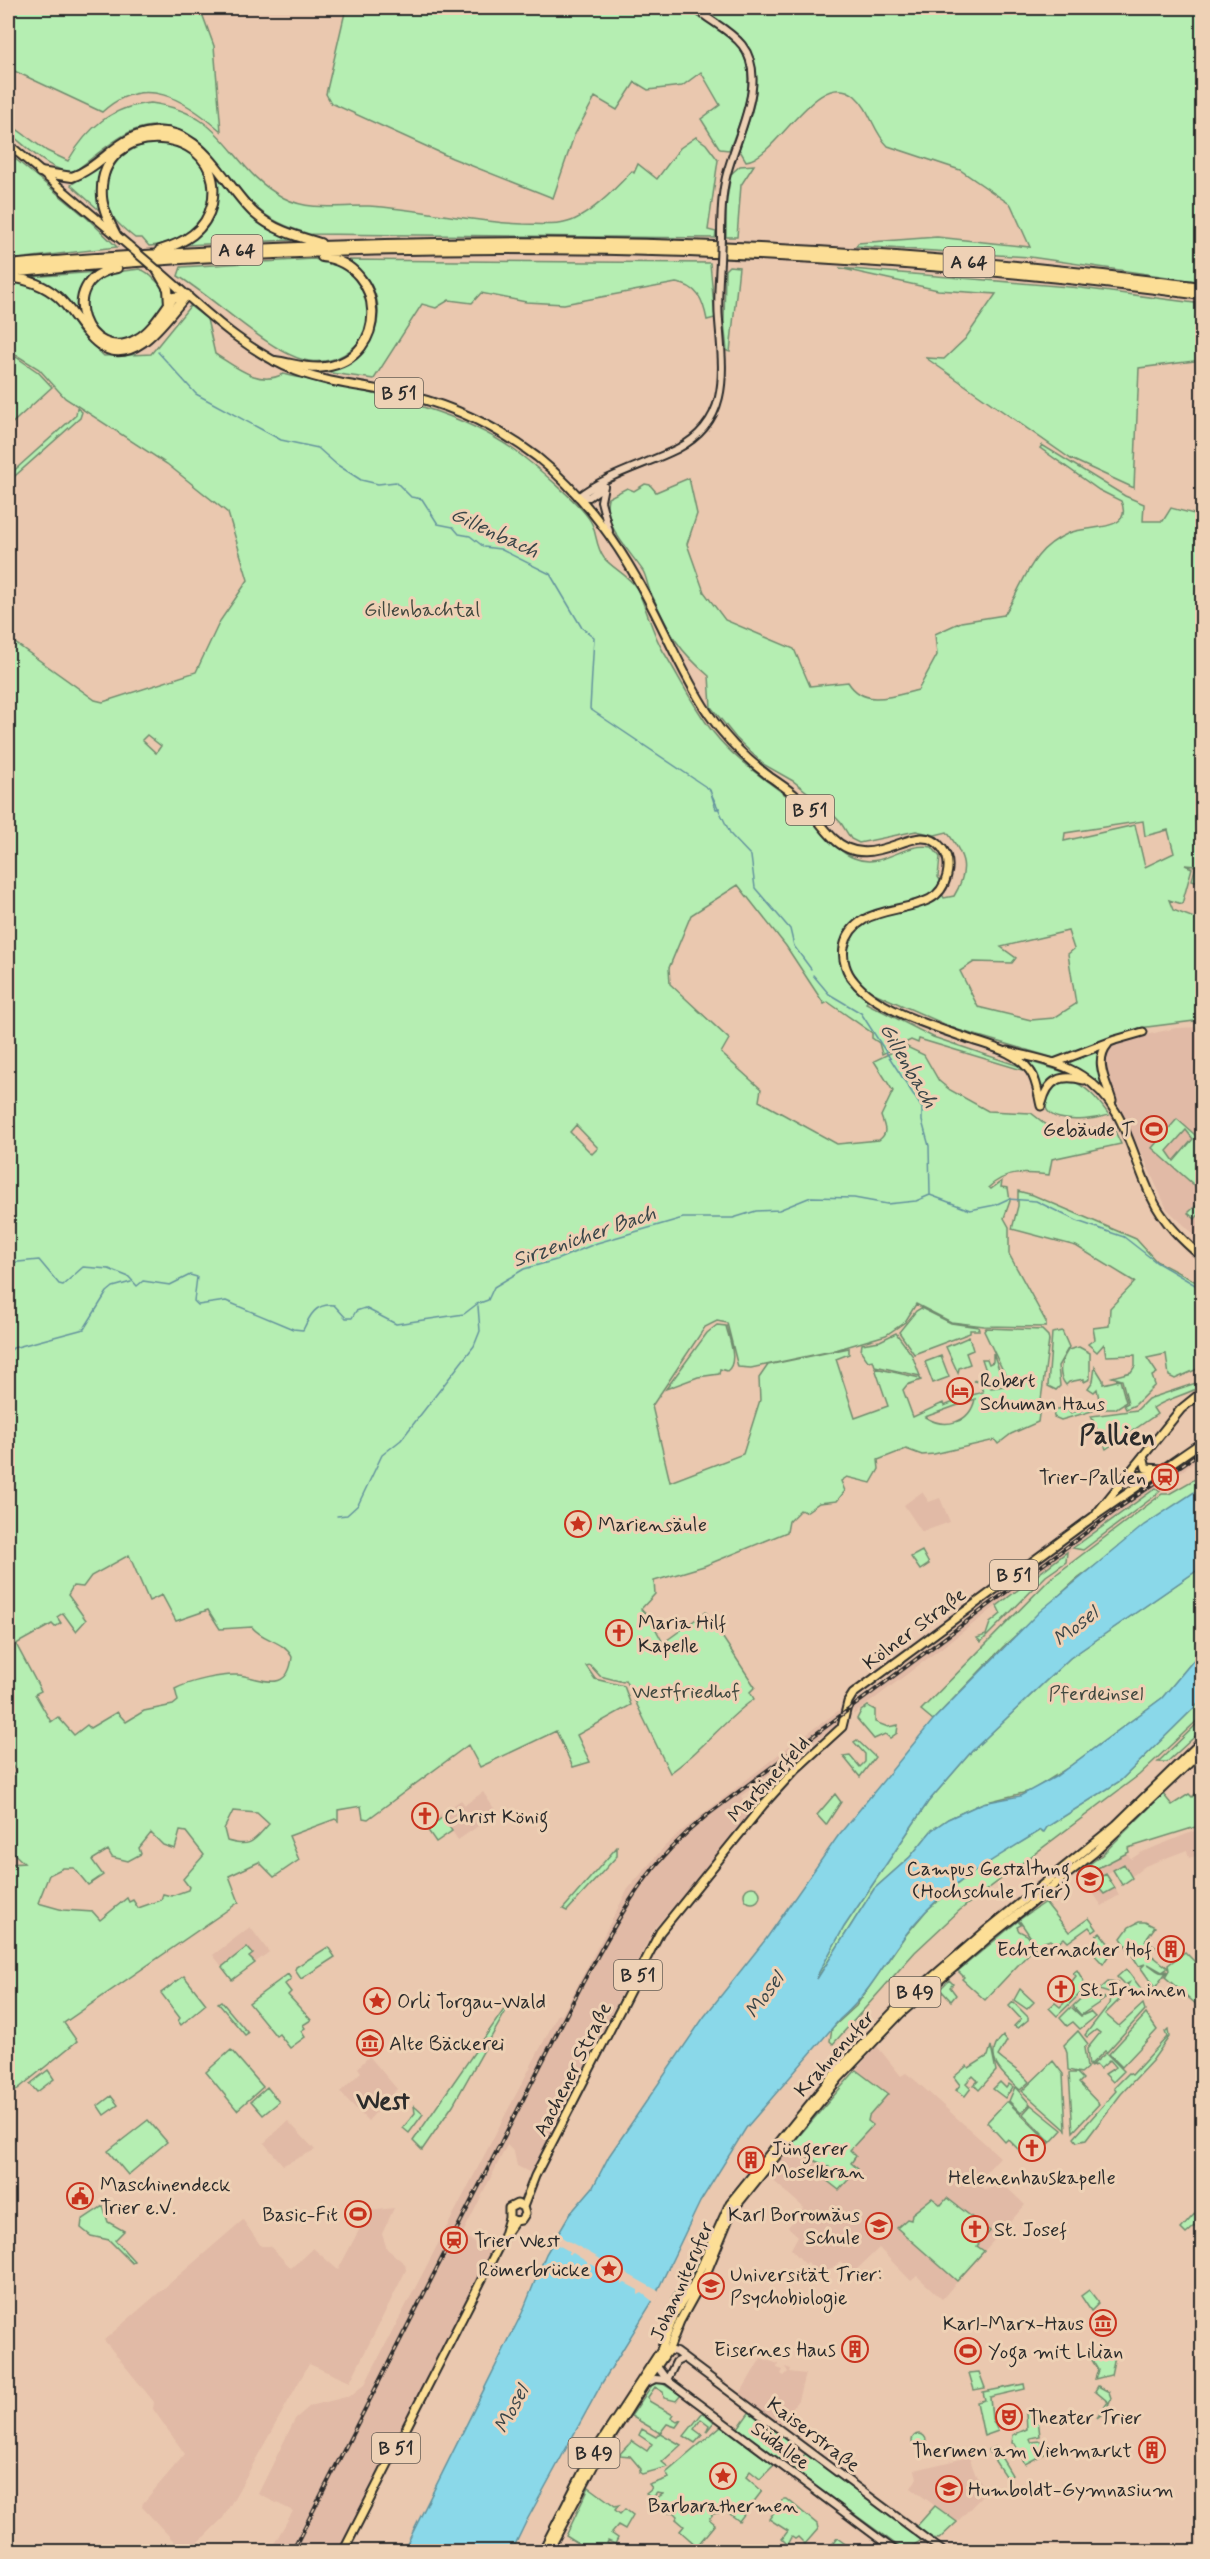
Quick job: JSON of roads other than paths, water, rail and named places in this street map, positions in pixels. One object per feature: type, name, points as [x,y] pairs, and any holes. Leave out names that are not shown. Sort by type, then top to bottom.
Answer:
[{"type":"highway","points":[[40,172],[72,177],[133,137],[146,132],[173,134],[194,143],[206,154],[242,200],[265,221],[290,234],[327,245]]},
{"type":"highway","points":[[116,235],[102,197],[103,181],[110,163],[124,148],[146,138],[164,138],[181,142],[193,151],[207,170],[213,193],[209,211],[199,230],[180,244],[147,254]]},
{"type":"highway","name":"A 64","points":[[8,265],[147,254],[327,245],[574,242],[735,247],[1011,265],[1203,287]]},
{"type":"highway","name":"A 64","points":[[8,275],[303,254],[383,251],[709,253],[953,268],[1203,295]]},
{"type":"highway","points":[[275,361],[315,368],[337,364],[358,351],[370,332],[374,307],[367,286],[357,273],[337,260],[303,254]]},
{"type":"highway","points":[[169,304],[168,289],[157,266],[110,269],[96,276],[84,292],[82,314],[87,327],[95,336],[107,342],[122,344],[133,341],[145,333],[178,295],[187,295]]},
{"type":"highway","points":[[8,275],[30,280],[47,288],[62,300],[91,339],[115,350],[133,347],[144,342],[187,295]]},
{"type":"main road","points":[[578,497],[686,443],[703,430],[713,415],[722,387],[724,364],[718,320],[724,183],[749,105],[752,72],[748,56],[741,44],[695,8]]},
{"type":"main road","name":"B 51","points":[[8,144],[129,246],[157,266],[233,334],[275,361],[317,378],[402,394],[466,415],[506,436],[546,465],[609,531],[628,562],[688,680],[715,723],[750,761],[800,799],[835,840],[854,851],[866,853],[882,850],[913,838],[938,843],[946,854],[948,867],[941,888],[930,899],[882,912],[862,921],[847,940],[845,965],[858,986],[881,1003],[946,1031],[1074,1071],[1091,1082],[1112,1104],[1121,1118],[1153,1200],[1169,1224],[1203,1257]]},
{"type":"main road","name":"B 51","points":[[546,465],[628,562]]},
{"type":"main road","points":[[578,497],[590,497],[614,477]]},
{"type":"main road","points":[[604,486],[601,501],[609,531]]},
{"type":"main road","points":[[1054,1064],[1114,1040],[1143,1032]]},
{"type":"main road","points":[[1112,1104],[1101,1061],[1106,1046],[1114,1040]]},
{"type":"main road","points":[[1000,1049],[1018,1059],[1032,1074],[1041,1106],[1045,1092],[1053,1080],[1066,1077],[1091,1082]]},
{"type":"main road","name":"B 51","points":[[1094,1517],[1192,1399],[1203,1392]]},
{"type":"main road","points":[[1192,1399],[1203,1401]]},
{"type":"main road","points":[[1094,1517],[1203,1442]]},
{"type":"main road","points":[[1143,1456],[1147,1469],[1164,1468]]},
{"type":"main road","points":[[1138,1488],[1128,1486],[1127,1476],[1157,1474]]},
{"type":"main road","name":"Kölner Straße","points":[[847,1707],[853,1694],[1094,1517]]},
{"type":"main road","name":"Martinerfeld","points":[[707,1873],[795,1770],[842,1727],[847,1707]]},
{"type":"main road","name":"Krahnenufer","points":[[757,2176],[764,2161],[868,2036],[988,1929],[1138,1805],[1203,1741]]},
{"type":"main road","name":"Krahnenufer","points":[[757,2176],[870,2043],[962,1960],[1121,1829],[1203,1751]]},
{"type":"main road","name":"Aachener Straße","points":[[521,2206],[655,1941],[707,1873]]},
{"type":"main road","name":"Johanniterufer","points":[[656,2367],[669,2349],[680,2321],[706,2274],[730,2203],[757,2176]]},
{"type":"main road","points":[[521,2206],[523,2217],[512,2219],[509,2208],[521,2206]]},
{"type":"main road","name":"B 51","points":[[343,2552],[512,2219]]},
{"type":"main road","name":"Johanniterufer","points":[[654,2359],[661,2349],[675,2313],[715,2243]]},
{"type":"main road","points":[[661,2349],[669,2349]]},
{"type":"main road","name":"Kaiserstraße","points":[[669,2349],[944,2552]]},
{"type":"main road","points":[[643,2386],[655,2379],[667,2380],[676,2362],[684,2358]]},
{"type":"main road","name":"Südallee","points":[[654,2359],[656,2367],[667,2380],[897,2552]]},
{"type":"main road","name":"B 49","points":[[542,2552],[588,2462],[654,2359]]},
{"type":"main road","name":"B 49","points":[[548,2552],[572,2501],[656,2367]]},
{"type":"water","name":"Mosel","points":[[1202,1487],[1202,1567],[1070,1658],[972,1751],[928,1802],[844,1927],[817,1979],[874,1889],[910,1857],[932,1830],[948,1819],[983,1803],[1020,1796],[1055,1777],[1162,1698],[1202,1650],[1202,1700],[1120,1781],[1047,1827],[1044,1832],[1041,1830],[975,1872],[929,1908],[906,1934],[871,1985],[746,2128],[700,2202],[652,2302],[602,2383],[512,2551],[403,2552],[522,2313],[546,2254],[569,2215],[593,2187],[609,2156],[704,2017],[766,1939],[838,1836],[933,1720],[1039,1612],[1144,1525]]},
{"type":"waterway","name":"Gillenbach","points":[[158,352],[196,394],[281,440],[318,448],[336,464],[361,480],[378,484],[396,482],[411,497],[422,499],[438,524],[453,527],[459,534],[470,536],[484,547],[500,549],[550,574],[582,628],[594,637],[590,709],[709,789],[731,835],[751,856],[755,888],[790,929],[794,946],[811,969]]},
{"type":"waterway","name":"Gillenbach","points":[[710,790],[716,809],[720,808]]},
{"type":"waterway","name":"Gillenbach","points":[[813,975],[829,994],[861,1013],[922,1108],[922,1121],[929,1146],[930,1194]]},
{"type":"waterway","name":"Sirzenicher Bach","points":[[8,1263],[39,1260],[59,1284],[63,1285],[83,1267],[109,1269],[129,1277],[137,1286],[143,1281],[170,1285],[190,1275],[197,1277],[194,1301],[198,1305],[226,1301],[293,1329],[303,1330],[314,1311],[328,1305],[334,1305],[346,1318],[352,1318],[356,1311],[365,1308],[396,1324],[464,1314],[477,1304],[488,1300],[494,1287],[524,1269],[556,1260],[597,1243],[683,1218],[733,1218],[756,1211],[779,1210],[811,1197],[854,1198],[887,1204],[916,1201],[930,1195],[970,1210],[995,1205],[1008,1199],[1036,1201],[1077,1221],[1124,1237],[1156,1262],[1202,1289]]},
{"type":"waterway","points":[[8,1353],[13,1348],[84,1329],[107,1292],[113,1287],[131,1282]]},
{"type":"waterway","points":[[337,1516],[347,1515],[358,1505],[382,1455],[401,1440],[474,1346],[480,1331],[478,1306]]},
{"type":"railway","points":[[292,2552],[582,1984],[621,1914],[665,1854],[706,1816],[1123,1505],[1202,1451]]},
{"type":"place","name":"Gebäude T","points":[[1154,1129]]},
{"type":"place","name":"Robert Schuman Haus","points":[[960,1391]]},
{"type":"place","name":"Trier-Pallien","points":[[1165,1477]]},
{"type":"place","name":"Mariensäule","points":[[578,1524]]},
{"type":"place","name":"Maria Hilf Kapelle","points":[[619,1633]]},
{"type":"place","name":"Christ König","points":[[425,1816]]},
{"type":"place","name":"Campus Gestaltung (Hochschule Trier)","points":[[1090,1879]]},
{"type":"place","name":"Echternacher Hof","points":[[1171,1949]]},
{"type":"place","name":"St. Irminen","points":[[1061,1989]]},
{"type":"place","name":"Orli Torgau-Wald","points":[[377,2001]]},
{"type":"place","name":"Alte Bäckerei","points":[[370,2043]]},
{"type":"place","name":"Helenenhauskapelle","points":[[1032,2148]]},
{"type":"place","name":"Jüngerer Moselkran","points":[[751,2160]]},
{"type":"place","name":"Maschinendeck Trier e.V.","points":[[80,2196]]},
{"type":"place","name":"Basic-Fit","points":[[358,2214]]},
{"type":"place","name":"Karl Borromäus Schule","points":[[879,2226]]},
{"type":"place","name":"St. Josef","points":[[975,2229]]},
{"type":"place","name":"Trier West","points":[[454,2240]]},
{"type":"place","name":"Römerbrücke","points":[[609,2269]]},
{"type":"place","name":"Universität Trier: Psychobiologie","points":[[711,2286]]},
{"type":"place","name":"Karl-Marx-Haus","points":[[1103,2323]]},
{"type":"place","name":"Eisernes Haus","points":[[855,2349]]},
{"type":"place","name":"Yoga mit Lilian","points":[[968,2351]]},
{"type":"place","name":"Theater Trier","points":[[1009,2417]]},
{"type":"place","name":"Thermen am Viehmarkt","points":[[1152,2450]]},
{"type":"place","name":"Barbarathermen","points":[[723,2476]]},
{"type":"place","name":"Humboldt-Gymnasium","points":[[949,2489]]},
{"type":"district","name":"Pallien","points":[[1117,1435]]},
{"type":"district","name":"West","points":[[383,2100]]},
{"type":"park label","name":"Gillenbachtal","points":[[422,609]]},
{"type":"park label","name":"Westfriedhof","points":[[686,1691]]},
{"type":"park label","name":"Pferdeinsel","points":[[1096,1693]]}]
